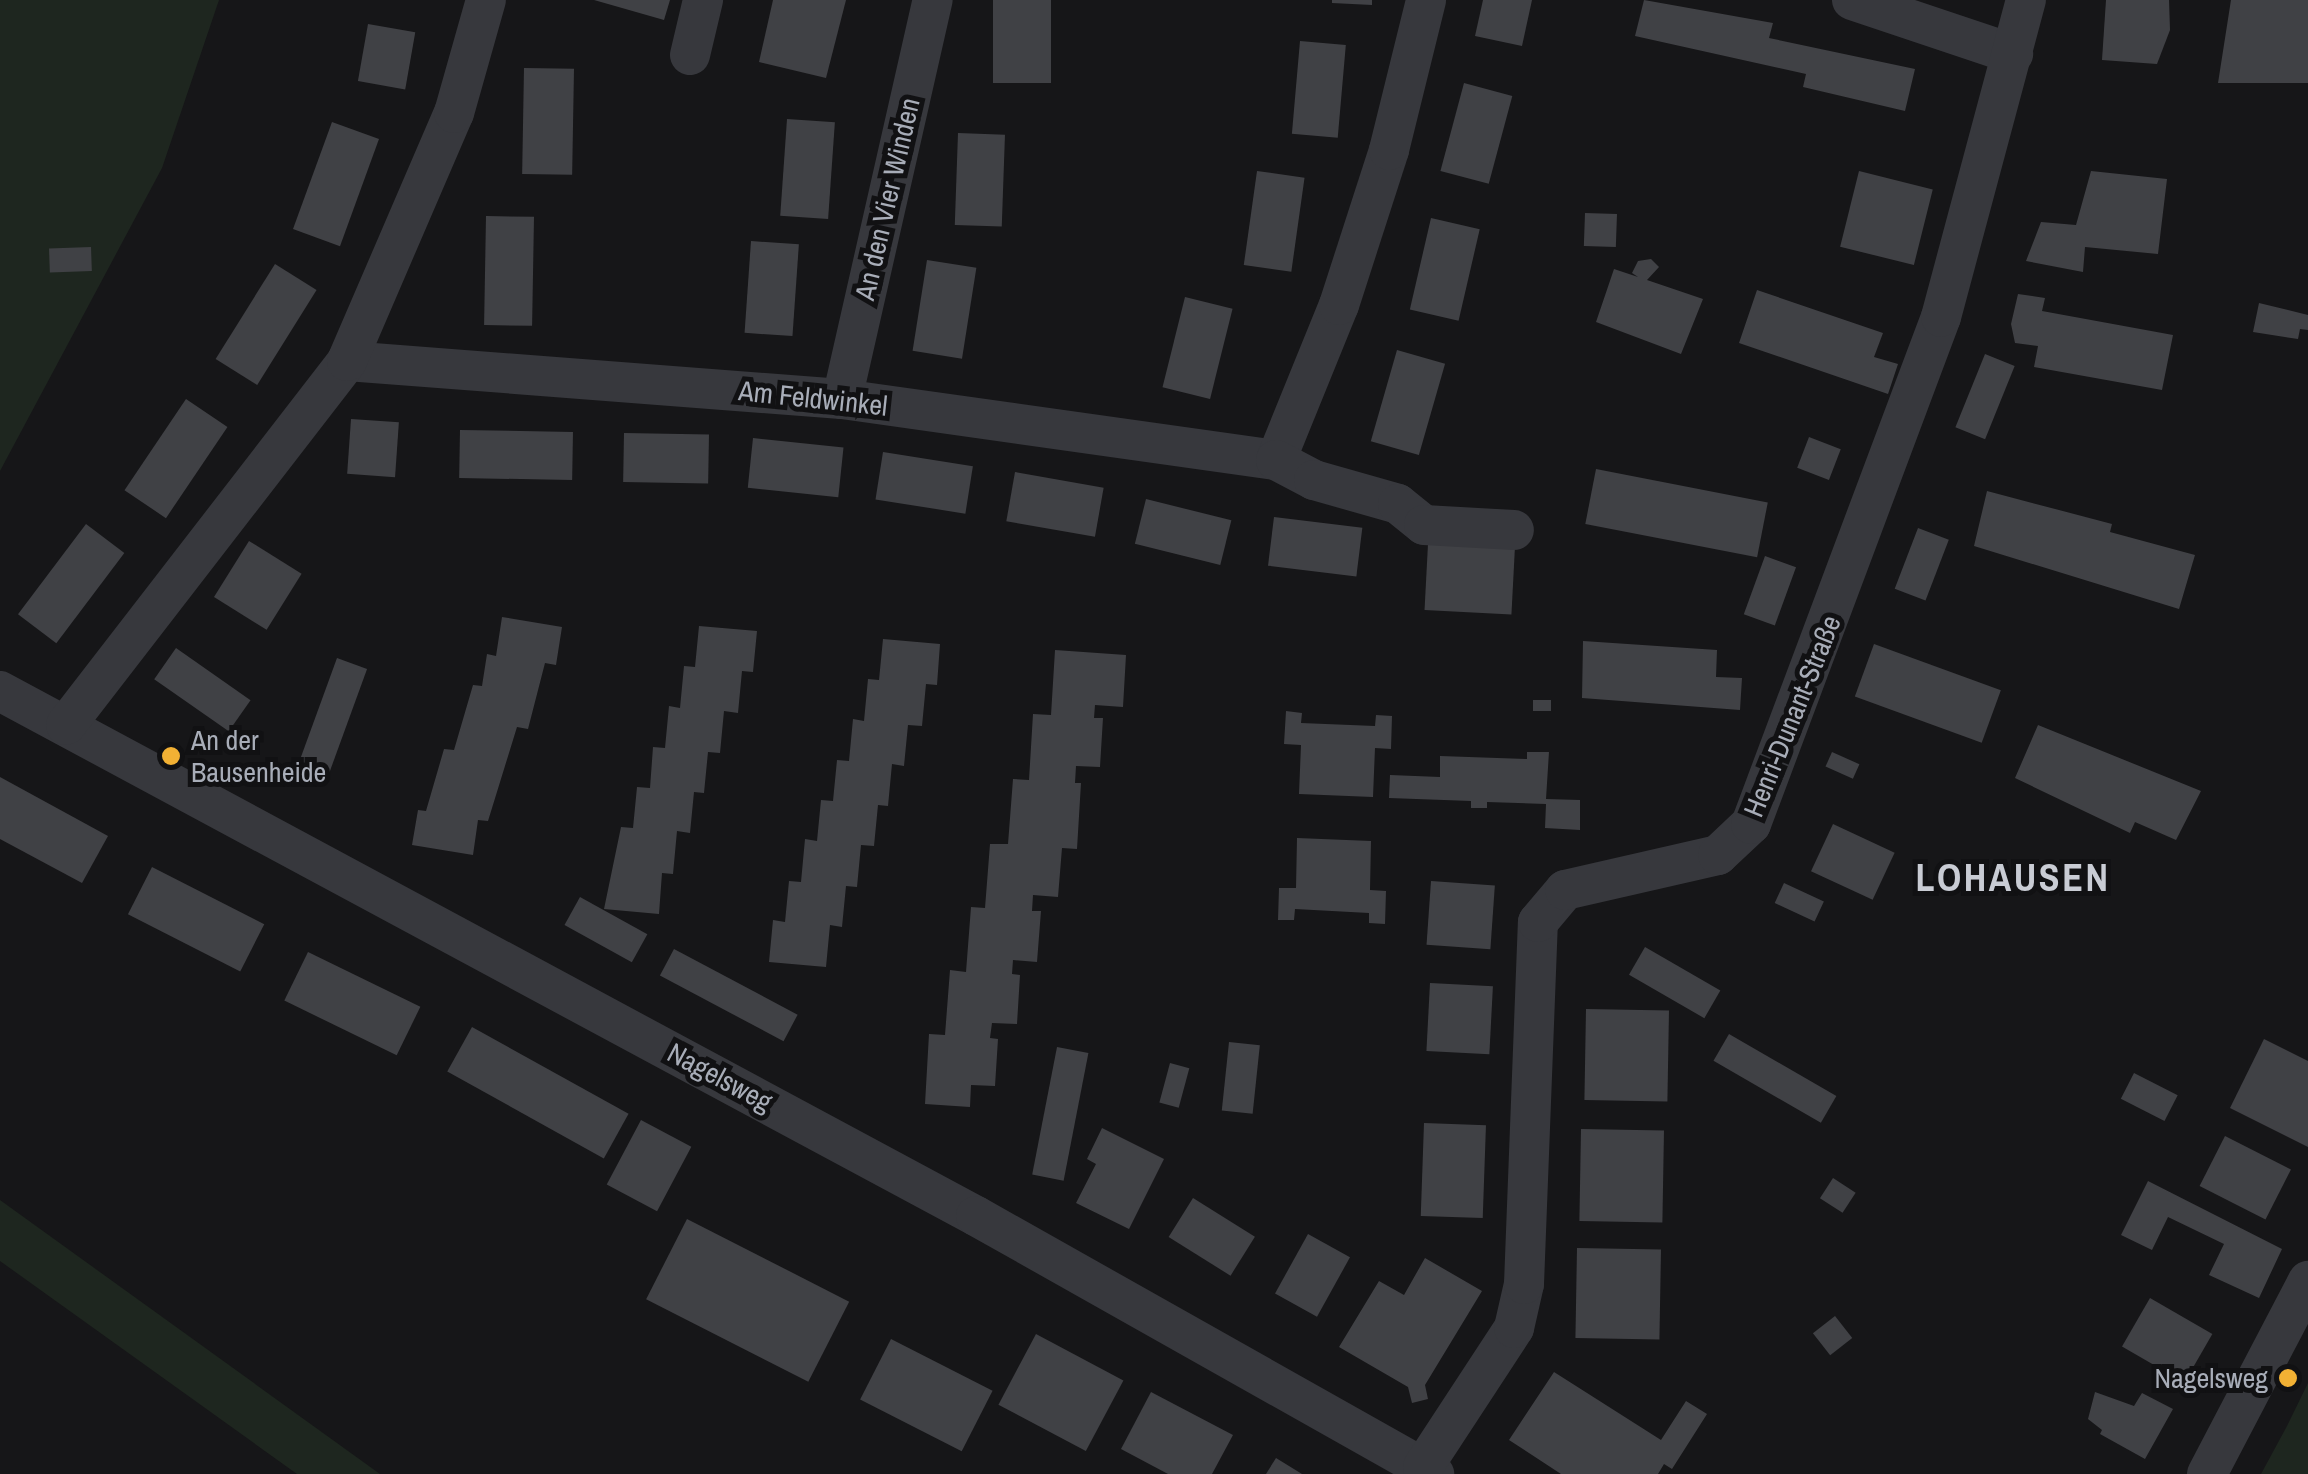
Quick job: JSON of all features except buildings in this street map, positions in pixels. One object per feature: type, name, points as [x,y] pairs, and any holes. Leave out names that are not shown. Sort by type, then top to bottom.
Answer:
[{"type":"street","points":[[66,725],[347,362],[454,113],[486,0]]},
{"type":"street","points":[[690,55],[703,0]]},
{"type":"street","name":"An den Vier Winden","points":[[842,399],[933,0]]},
{"type":"street","points":[[1276,460],[1339,305],[1389,150],[1426,0]]},
{"type":"street","points":[[1852,0],[2013,54]]},
{"type":"street","name":"Henri-Dunant-Straße","points":[[1428,1471],[1514,1328],[1524,1284],[1538,922],[1565,890],[1718,855],[1751,824],[1941,317],[2026,0]]},
{"type":"street","name":"Am Feldwinkel","points":[[347,362],[842,399],[1276,460],[1314,480],[1398,504],[1424,525],[1514,530]]},
{"type":"street","name":"Nagelsweg","points":[[0,691],[976,1216],[1428,1471]]},
{"type":"street","points":[[2207,1474],[2308,1281]]},
{"type":"shaded area","points":[[0,0],[219,0],[162,168],[0,471]]},
{"type":"shaded area","points":[[0,1200],[380,1474],[297,1474],[0,1261]]},
{"type":"shaded area","points":[[2308,1383],[2308,1474],[2261,1474],[2287,1426]]},
{"type":"place","name":"An der Bausenheide","points":[[171,756]]},
{"type":"place","name":"Nagelsweg","points":[[2288,1378]]},
{"type":"district","name":"LOHAUSEN","points":[[2013,878]]}]
